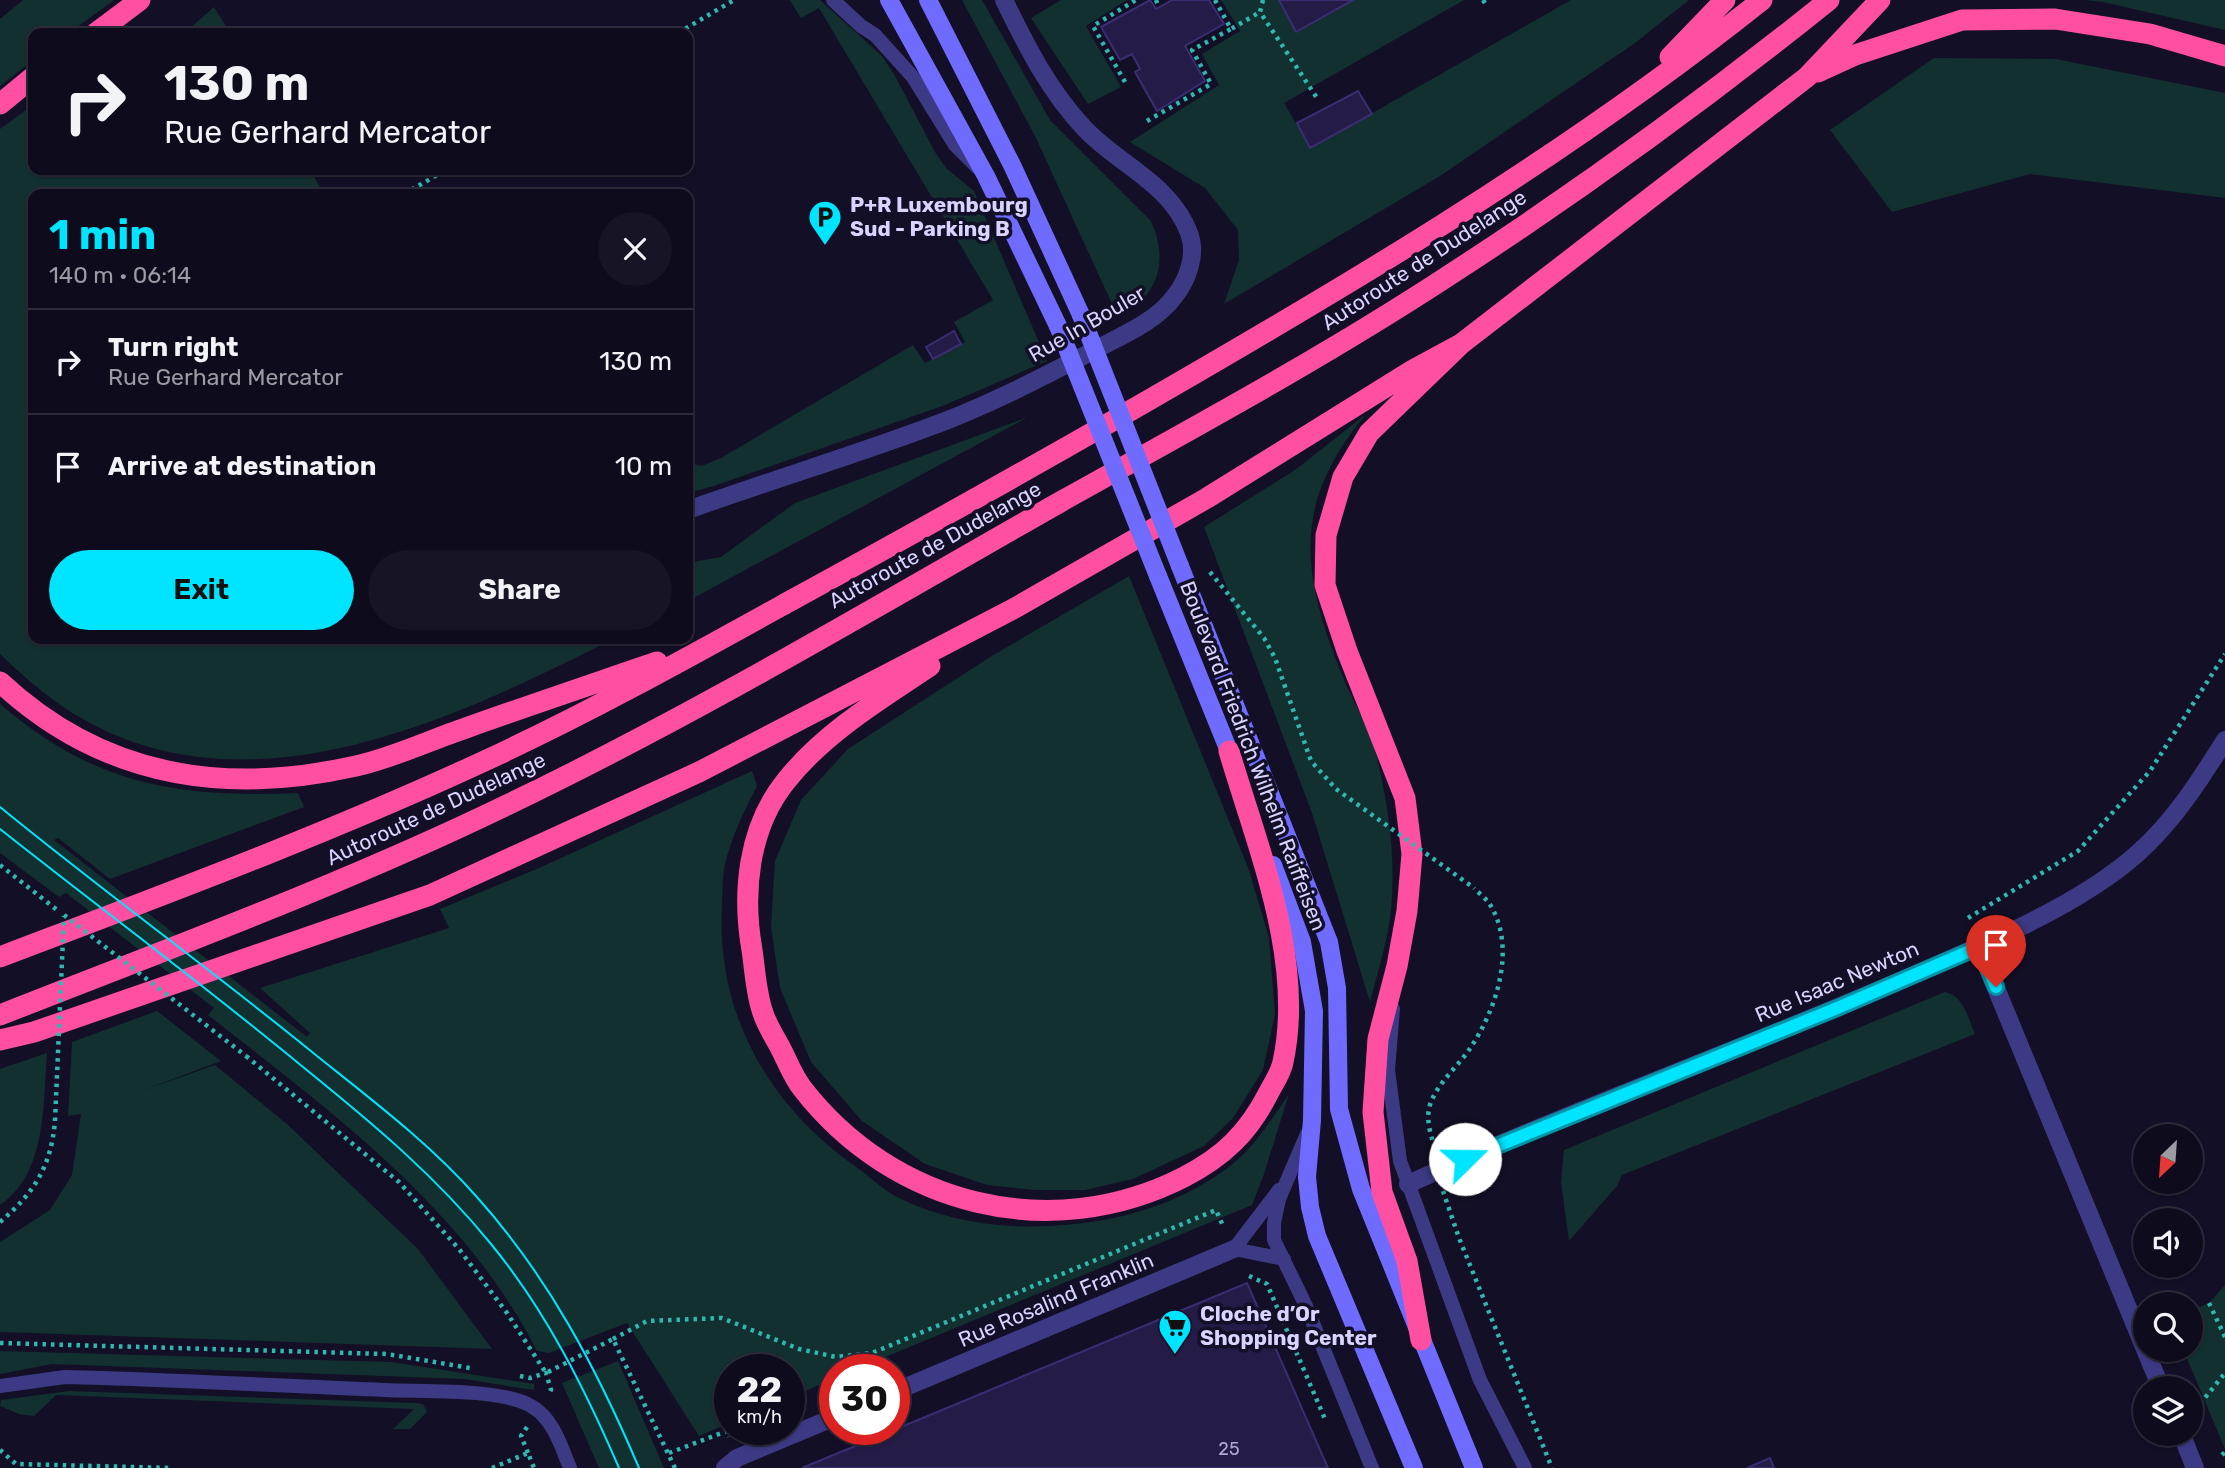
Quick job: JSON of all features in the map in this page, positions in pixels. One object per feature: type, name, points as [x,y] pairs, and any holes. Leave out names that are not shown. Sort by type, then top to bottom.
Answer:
[{"type":"highway","points":[[103,28],[140,0]]},
{"type":"highway","points":[[1624,104],[1725,0]]},
{"type":"highway","name":"Autoroute de Dudelange","points":[[0,957],[320,832],[479,764],[719,640],[1014,477],[1299,314],[1468,209],[1624,104],[1762,0]]},
{"type":"highway","name":"Autoroute de Dudelange","points":[[0,1015],[370,869],[506,806],[639,739],[1312,360],[1442,280],[1545,212],[1722,85],[1829,0]]},
{"type":"highway","points":[[1421,1340],[1407,1261],[1382,1192],[1373,1112],[1378,1039],[1397,966],[1407,911],[1412,853],[1405,798],[1347,651],[1325,585],[1326,535],[1343,477],[1369,433],[1461,344],[1807,77],[1880,0]]},
{"type":"highway","points":[[1807,77],[1855,55],[1962,20],[2055,19],[2150,34],[2225,56]]},
{"type":"highway","points":[[0,104],[28,81]]},
{"type":"highway","points":[[0,1040],[34,1032],[112,1006],[430,895],[699,772],[1015,608],[1208,498],[1413,370],[1461,344]]},
{"type":"highway","points":[[1015,608],[850,720],[805,760],[784,783],[766,814],[747,875],[748,928],[762,1012],[800,1086],[844,1134],[891,1169],[942,1191],[1003,1209],[1063,1212],[1120,1202],[1158,1190],[1224,1154],[1254,1122],[1283,1066],[1291,1003],[1281,930],[1229,751]]},
{"type":"highway","points":[[0,682],[79,739],[137,764],[176,774],[257,780],[357,766],[719,640]]},
{"type":"main road","name":"Boulevard Friedrich Wilhelm Raiffeisen","points":[[889,0],[986,176],[1058,326],[1303,942],[1314,1011],[1312,1120],[1307,1177],[1310,1207],[1317,1236],[1414,1468]]},
{"type":"main road","points":[[929,0],[1013,167],[1081,315],[1329,942],[1337,988],[1339,1109],[1361,1189],[1474,1468]]},
{"type":"street","name":"Rue In Bouler","points":[[693,507],[949,420],[1038,380],[1132,330],[1174,298],[1186,275],[1192,255],[1190,235],[1182,217],[1162,193],[1088,132],[1058,99],[1032,56],[1004,0]]},
{"type":"street","name":"Rue Isaac Newton","points":[[1408,1184],[1979,947],[2078,895],[2111,875],[2140,852],[2193,789],[2225,740]]},
{"type":"street","points":[[1979,947],[2156,1376]]},
{"type":"street","name":"Rue Rosalind Franklin","points":[[910,1385],[1234,1249]]},
{"type":"street","points":[[725,1468],[737,1458],[819,1424]]},
{"type":"street","points":[[2186,1446],[2195,1468]]},
{"type":"lane","points":[[833,0],[875,35],[913,77],[955,145],[986,176]]},
{"type":"lane","points":[[1397,966],[1388,1070],[1400,1161],[1480,1380],[1525,1468]]},
{"type":"lane","name":"Boulevard Friedrich Wilhelm Raiffeisen","points":[[1312,1120],[1298,1159],[1279,1199],[1274,1240],[1307,1306],[1372,1468]]},
{"type":"lane","points":[[1284,1259],[1234,1249],[1298,1159]]},
{"type":"lane","points":[[0,1386],[77,1377],[433,1392],[511,1399],[529,1405],[543,1414],[556,1434],[570,1468]]},
{"type":"path","points":[[686,28],[734,0]]},
{"type":"path","points":[[1125,82],[1093,26],[1136,0]]},
{"type":"path","points":[[1156,0],[1159,8]]},
{"type":"path","points":[[1214,0],[1231,29]]},
{"type":"path","points":[[1147,121],[1211,84],[1192,50],[1260,12],[1263,0]]},
{"type":"path","points":[[1260,12],[1317,98]]},
{"type":"path","points":[[413,189],[437,175]]},
{"type":"path","points":[[1208,569],[1264,638],[1275,658],[1311,761],[1336,789],[1474,888],[1489,904],[1498,926],[1502,944],[1501,970],[1493,1006],[1477,1037],[1438,1089],[1430,1103],[1427,1121],[1440,1169],[1443,1193],[1459,1238],[1552,1468]]},
{"type":"path","points":[[1968,918],[2078,851],[2150,771],[2225,654]]},
{"type":"path","points":[[0,865],[246,1056],[399,1182],[459,1249],[507,1313],[546,1373]]},
{"type":"path","points":[[0,1222],[26,1199],[44,1171],[53,1145],[64,915]]},
{"type":"path","points":[[509,1375],[530,1378],[546,1373],[647,1321],[722,1318],[799,1349],[836,1357],[872,1353],[1216,1210],[1220,1222]]},
{"type":"path","points":[[1247,1275],[1267,1284],[1330,1430]]},
{"type":"path","points":[[2209,1303],[2225,1337]]},
{"type":"path","points":[[613,1339],[675,1468]]},
{"type":"path","points":[[0,1343],[387,1353],[473,1369]]},
{"type":"path","points":[[2203,1400],[2225,1373]]},
{"type":"path","points":[[669,1453],[714,1436]]},
{"type":"path","points":[[0,1450],[16,1464],[172,1468]]},
{"type":"path","points":[[492,1468],[528,1453],[534,1468]]},
{"type":"green space","points":[[23,0],[114,0],[76,28],[28,28],[28,64],[0,86],[0,19]]},
{"type":"green space","points":[[790,0],[820,0],[881,55],[894,74],[935,152],[946,168],[974,191],[1047,361],[945,405],[693,492],[693,464],[702,466],[721,458],[913,345],[925,363],[965,342],[954,322],[993,300],[819,8],[801,18]]},
{"type":"green space","points":[[962,0],[982,0],[1050,120],[1151,221],[1159,250],[1157,276],[1143,299],[1118,317],[1035,136]]},
{"type":"green space","points":[[1061,0],[1127,0],[1086,26],[1121,87],[1088,104],[1031,18]]},
{"type":"green space","points":[[1221,0],[1464,0],[1284,103],[1311,148],[1571,0],[1689,0],[1635,43],[1440,176],[1224,304],[1239,260],[1238,230],[1205,188],[1130,142],[1219,85],[1202,54],[1240,31]]},
{"type":"green space","points":[[2085,0],[2225,0],[2225,30],[2103,2]]},
{"type":"green space","points":[[214,7],[227,28],[190,28]]},
{"type":"green space","points":[[1934,58],[2056,59],[2225,93],[2225,198],[2030,174],[1892,212],[1830,130]]},
{"type":"green space","points":[[28,109],[28,175],[313,175],[321,189],[28,189],[28,644],[603,644],[490,698],[424,724],[356,744],[288,757],[220,759],[153,748],[76,715],[10,664],[0,654],[0,129]]},
{"type":"green space","points":[[1366,414],[1341,448],[1324,480],[1314,512],[1310,543],[1312,575],[1319,608],[1345,682],[1372,741],[1388,813],[1393,876],[1390,919],[1370,1002],[1312,813],[1204,527],[1295,470]]},
{"type":"green space","points":[[1028,417],[693,598],[693,562],[721,557],[795,503]]},
{"type":"green space","points":[[1129,576],[1249,870],[1269,938],[1275,1014],[1263,1070],[1233,1118],[1204,1146],[1133,1179],[1085,1190],[1034,1190],[987,1185],[925,1164],[862,1121],[811,1062],[780,988],[771,927],[775,861],[801,800],[848,749],[990,657]]},
{"type":"green space","points":[[0,704],[69,753],[139,781],[214,793],[298,793],[304,807],[110,879],[58,838],[54,840],[307,1037],[310,1033],[260,988],[449,928],[440,909],[539,868],[752,771],[757,786],[735,834],[723,874],[723,946],[728,985],[739,1021],[755,1056],[775,1088],[799,1117],[827,1144],[892,1194],[919,1207],[988,1224],[1059,1225],[1122,1216],[1178,1197],[1229,1167],[1262,1133],[1289,1094],[1252,1205],[893,1354],[819,1354],[819,1385],[805,1391],[805,1354],[714,1354],[714,1430],[699,1436],[627,1323],[549,1353],[537,1351],[507,1300],[472,1252],[391,1166],[301,1088],[208,1015],[214,1008],[66,893],[59,897],[0,853]]},
{"type":"green space","points":[[1945,992],[1961,1003],[1975,1034],[1622,1175],[1617,1186],[1569,1241],[1561,1182],[1564,1150]]},
{"type":"green space","points":[[157,1011],[221,1061],[141,1091],[215,1065],[288,1125],[418,1249],[492,1349],[0,1332],[0,1242],[50,1210],[72,1175],[81,1114],[68,1116],[72,1042]]},
{"type":"green space","points":[[47,1053],[43,1115],[34,1156],[27,1175],[0,1205],[0,1069]]},
{"type":"green space","points":[[2225,1285],[2225,1449],[2203,1397],[2203,1376],[2194,1376],[2188,1362],[2203,1362],[2203,1306],[2209,1303]]},
{"type":"green space","points":[[0,1351],[391,1362],[534,1384],[534,1390],[464,1379],[52,1364],[0,1374]]},
{"type":"green space","points":[[618,1361],[664,1468],[599,1468],[562,1383]]},
{"type":"green space","points":[[69,1391],[414,1403],[423,1404],[427,1412],[410,1429],[393,1429],[414,1409],[56,1395],[34,1416],[19,1414],[0,1406],[1,1400]]},
{"type":"building","points":[[1150,0],[1156,9],[1172,0],[1209,0],[1224,24],[1185,46],[1205,81],[1157,111],[1135,72],[1140,69],[1132,54],[1120,60],[1101,27]]},
{"type":"building","points":[[1279,0],[1353,0],[1296,32]]},
{"type":"building","points":[[1358,91],[1372,114],[1310,148],[1297,123]]},
{"type":"building","points":[[954,331],[961,344],[933,359],[926,347]]},
{"type":"building","name":"Cloche d’Or Shopping Center","points":[[1247,1283],[1328,1468],[802,1468],[858,1445],[910,1445],[910,1423]]},
{"type":"building","points":[[1770,1458],[1774,1468],[1747,1468]]},
{"type":"tram line","points":[[0,807],[358,1089],[420,1140],[458,1177],[502,1227],[548,1291],[606,1395],[639,1468]]},
{"type":"tram line","points":[[0,829],[228,1006],[378,1129],[448,1195],[491,1244],[547,1323],[578,1380],[619,1468]]},
{"type":"place","name":"P+R Luxembourg Sud - Parking B","points":[[825,247]]},
{"type":"place","name":"Cloche d’Or Shopping Center","points":[[1175,1356]]},
{"type":"route","points":[[1465,1159],[1835,1009],[1979,947],[1996,987]]}]
